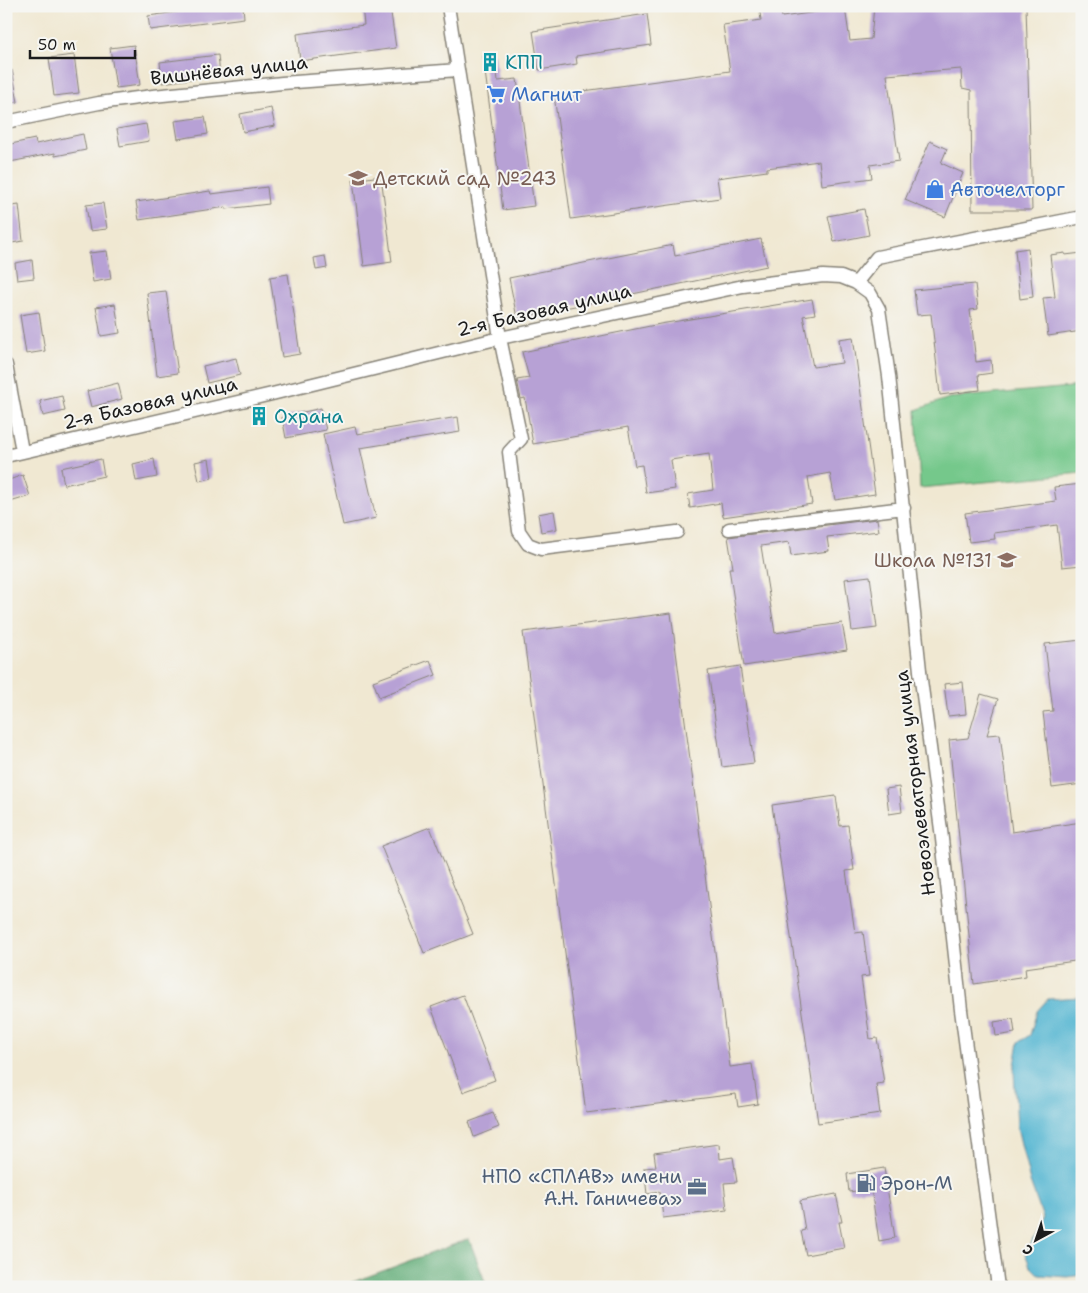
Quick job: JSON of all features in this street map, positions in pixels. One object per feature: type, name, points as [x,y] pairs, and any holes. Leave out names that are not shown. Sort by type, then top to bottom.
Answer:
[{"type":"street","points":[[448,6],[500,338],[521,439],[509,452],[519,531],[528,544],[541,549],[676,532]]},
{"type":"street","name":"Вишнёвая улица","points":[[6,122],[99,103],[153,96],[254,87],[282,82],[458,70]]},
{"type":"street","points":[[856,283],[877,257],[1082,217]]},
{"type":"street","name":"2-я Базовая улица","points":[[6,456],[500,338],[744,286],[823,276],[841,277],[856,283]]},
{"type":"street","name":"Новоэлеваторная улица","points":[[856,283],[870,293],[879,310],[889,376],[921,680],[941,830],[960,1010],[998,1287]]},
{"type":"street","points":[[6,365],[22,451]]},
{"type":"street","points":[[729,529],[904,508]]},
{"type":"green space","points":[[1082,386],[1082,473],[920,488],[916,410],[949,398]]},
{"type":"green space","points":[[469,1239],[487,1287],[351,1287],[350,1283]]},
{"type":"water","points":[[1082,997],[1082,1275],[1068,1277],[1039,1275],[1030,1266],[1025,1253],[1043,1218],[1030,1182],[1017,1127],[1014,1071],[1019,1042],[1030,1035],[1037,1011],[1048,999]]},
{"type":"building","points":[[220,6],[243,6],[244,18],[150,30],[148,16]]},
{"type":"building","points":[[362,6],[390,6],[396,48],[300,61],[297,34],[364,25]]},
{"type":"building","points":[[759,6],[780,6],[782,17],[845,8],[850,41],[871,39],[874,6],[898,8],[897,11],[935,8],[935,6],[1026,6],[1032,210],[972,210],[971,90],[962,88],[961,69],[887,75],[899,161],[870,165],[872,178],[822,185],[819,161],[767,168],[767,171],[717,178],[720,198],[571,219],[554,95],[730,71],[723,25],[761,20]]},
{"type":"building","points":[[647,14],[651,45],[576,56],[577,64],[539,70],[533,31]]},
{"type":"building","points":[[134,45],[140,85],[116,88],[110,48]]},
{"type":"building","points":[[495,54],[498,81],[517,79],[534,206],[503,210],[483,56]]},
{"type":"building","points":[[74,55],[79,93],[54,96],[49,58]]},
{"type":"building","points":[[218,55],[220,75],[162,83],[160,62]]},
{"type":"building","points":[[6,70],[12,70],[18,102],[6,104]]},
{"type":"building","points":[[271,108],[275,126],[243,132],[240,114]]},
{"type":"building","points":[[205,117],[208,134],[178,139],[175,121]]},
{"type":"building","points":[[146,124],[149,141],[120,146],[117,129]]},
{"type":"building","points":[[83,134],[86,150],[55,156],[55,153],[10,162],[6,145],[35,139],[36,144]]},
{"type":"building","points":[[930,141],[947,149],[941,163],[963,173],[945,217],[905,200]]},
{"type":"building","points":[[381,176],[392,262],[364,266],[353,180]]},
{"type":"building","points":[[267,187],[269,204],[226,209],[226,207],[139,220],[136,202],[210,191],[211,194]]},
{"type":"building","points":[[103,203],[107,229],[90,231],[86,205]]},
{"type":"building","points":[[19,205],[23,241],[12,243],[11,236],[6,236],[6,207]]},
{"type":"building","points":[[864,209],[869,235],[834,242],[828,216]]},
{"type":"building","points":[[761,239],[767,266],[517,318],[509,278],[673,245],[675,256]]},
{"type":"building","points":[[1028,248],[1033,297],[1020,299],[1015,250]]},
{"type":"building","points":[[107,251],[111,279],[93,282],[89,253]]},
{"type":"building","points":[[1065,253],[1065,255],[1082,253],[1082,331],[1048,336],[1043,298],[1055,297],[1050,255]]},
{"type":"building","points":[[325,256],[327,268],[316,270],[314,258]]},
{"type":"building","points":[[32,260],[34,278],[17,280],[15,263]]},
{"type":"building","points":[[288,274],[300,354],[282,357],[270,277]]},
{"type":"building","points":[[975,284],[978,309],[970,310],[976,362],[991,360],[992,373],[978,375],[980,390],[940,395],[931,314],[917,315],[914,290]]},
{"type":"building","points":[[166,291],[178,373],[157,376],[147,293]]},
{"type":"building","points":[[812,299],[815,314],[803,316],[813,367],[842,363],[839,339],[853,337],[875,494],[835,500],[830,473],[808,477],[812,504],[723,517],[721,503],[690,508],[688,494],[713,490],[709,454],[671,460],[675,489],[646,493],[642,465],[635,466],[628,427],[533,444],[525,398],[521,399],[517,380],[529,378],[522,352],[660,324]]},
{"type":"building","points":[[115,304],[120,333],[101,336],[96,307]]},
{"type":"building","points":[[39,312],[45,351],[26,354],[20,315]]},
{"type":"building","points":[[236,358],[240,375],[207,383],[203,366]]},
{"type":"building","points":[[118,383],[122,399],[91,407],[87,391]]},
{"type":"building","points":[[62,396],[65,411],[43,416],[40,401]]},
{"type":"building","points":[[321,408],[326,430],[286,438],[282,417]]},
{"type":"building","points":[[458,417],[460,432],[360,448],[376,518],[343,525],[323,434],[355,427],[357,434]]},
{"type":"building","points":[[101,459],[104,476],[64,485],[61,468]]},
{"type":"building","points":[[154,459],[157,477],[136,481],[133,464]]},
{"type":"building","points":[[209,459],[212,478],[199,481],[195,462]]},
{"type":"building","points":[[23,475],[30,496],[10,502],[6,492],[6,481]]},
{"type":"building","points":[[1082,484],[1082,565],[1062,567],[1057,525],[994,533],[995,539],[969,542],[965,513],[1056,501],[1054,487]]},
{"type":"building","points":[[554,511],[557,529],[541,532],[538,514]]},
{"type":"building","points":[[877,519],[879,531],[827,537],[829,551],[791,556],[789,542],[761,546],[775,633],[842,623],[847,650],[744,666],[729,568],[733,568],[728,537]]},
{"type":"building","points":[[870,576],[877,628],[852,631],[845,579]]},
{"type":"building","points":[[671,613],[730,1067],[752,1064],[758,1104],[738,1107],[736,1094],[586,1113],[523,632]]},
{"type":"building","points":[[1082,640],[1082,784],[1052,788],[1043,712],[1053,711],[1045,644]]},
{"type":"building","points":[[430,660],[436,675],[379,697],[373,681]]},
{"type":"building","points":[[740,666],[754,763],[722,767],[708,671]]},
{"type":"building","points":[[963,682],[966,714],[948,716],[944,684]]},
{"type":"building","points":[[981,694],[998,699],[987,735],[1000,734],[1012,832],[1082,822],[1082,960],[1025,968],[1026,976],[974,984],[949,740],[968,738]]},
{"type":"building","points":[[899,787],[902,812],[889,814],[886,789]]},
{"type":"building","points":[[836,796],[840,826],[848,825],[854,870],[846,871],[855,933],[863,932],[869,976],[861,977],[870,1039],[877,1038],[884,1083],[876,1084],[880,1114],[818,1123],[772,805]]},
{"type":"building","points":[[430,827],[473,934],[424,953],[381,846]]},
{"type":"building","points":[[463,995],[495,1080],[463,1092],[431,1007]]},
{"type":"building","points":[[1013,1019],[1015,1033],[996,1036],[994,1022]]},
{"type":"building","points":[[493,1113],[499,1127],[474,1137],[469,1122]]},
{"type":"building","points":[[719,1144],[720,1159],[733,1157],[737,1182],[724,1183],[727,1210],[663,1218],[660,1192],[647,1194],[644,1168],[656,1167],[654,1153]]},
{"type":"building","points":[[884,1168],[895,1238],[879,1241],[871,1189],[849,1192],[847,1174]]},
{"type":"building","points":[[836,1194],[842,1222],[839,1222],[844,1248],[806,1255],[801,1231],[805,1230],[800,1201]]},
{"type":"place","name":"КПП","points":[[490,62]]},
{"type":"place","name":"Магнит","points":[[496,94]]},
{"type":"place","name":"Детский сад №243","points":[[358,178]]},
{"type":"place","name":"Авточелторг","points":[[935,189]]},
{"type":"place","name":"Охрана","points":[[259,416]]},
{"type":"place","name":"Школа №131","points":[[1007,560]]},
{"type":"place","name":"Эрон-М","points":[[866,1183]]},
{"type":"place","name":"НПО «СПЛАВ» имени А.Н. Ганичева»","points":[[697,1187]]}]
